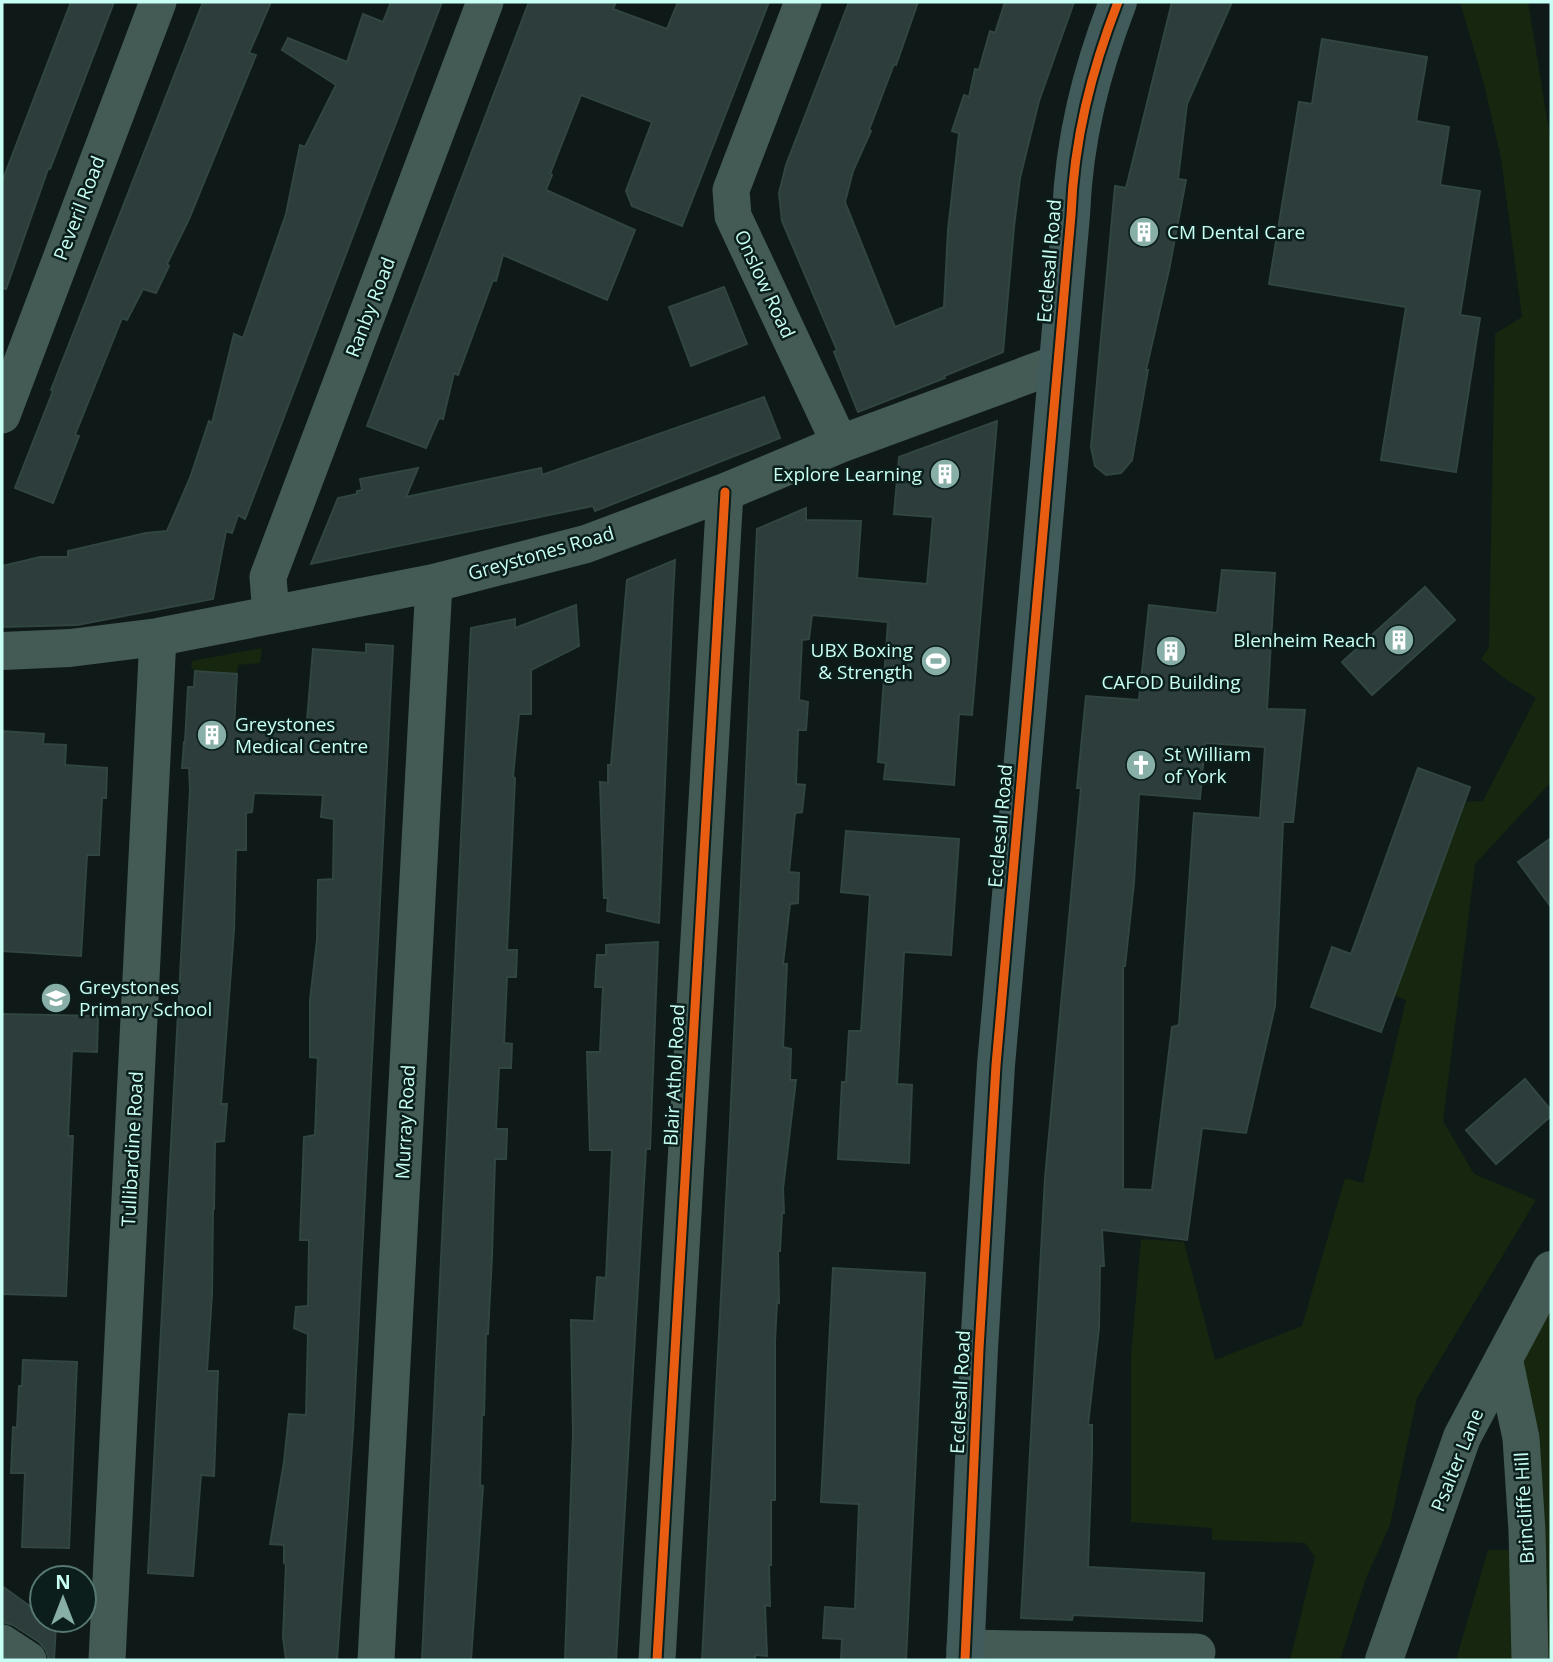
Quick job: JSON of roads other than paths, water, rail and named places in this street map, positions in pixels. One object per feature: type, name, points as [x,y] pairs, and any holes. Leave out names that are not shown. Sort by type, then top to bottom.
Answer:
[{"type":"main road","name":"Ecclesall Road","points":[[965,1654],[995,1076],[1073,168],[1083,109],[1118,2]]},
{"type":"street","name":"Peveril Road","points":[[2,415],[158,2]]},
{"type":"street","name":"Ranby Road","points":[[271,615],[268,577],[485,2]]},
{"type":"street","name":"Onslow Road","points":[[803,2],[731,190],[733,216],[840,444]]},
{"type":"street","name":"Greystones Road","points":[[2,650],[70,648],[158,637],[434,583],[586,544],[725,492],[840,444],[1057,364]]},
{"type":"street","name":"Blair Athol Road","points":[[657,1660],[725,492]]},
{"type":"street","name":"Murray Road","points":[[376,1660],[434,583]]},
{"type":"street","name":"Tullibardine Road","points":[[107,1660],[158,637]]},
{"type":"street","name":"Psalter Lane","points":[[1384,1660],[1462,1437],[1551,1270]]},
{"type":"street","name":"Brincliffe Hill","points":[[1504,1357],[1521,1438],[1527,1531],[1530,1660]]},
{"type":"street","points":[[2,1643],[28,1660]]},
{"type":"street","points":[[965,1654],[1196,1653]]},
{"type":"place","name":"CM Dental Care","points":[[1144,232]]},
{"type":"place","name":"Explore Learning","points":[[945,474]]},
{"type":"place","name":"Blenheim Reach","points":[[1399,640]]},
{"type":"place","name":"CAFOD Building","points":[[1171,651]]},
{"type":"place","name":"UBX Boxing & Strength","points":[[936,661]]},
{"type":"place","name":"Greystones Medical Centre","points":[[212,735]]},
{"type":"place","name":"St William of York","points":[[1141,765]]},
{"type":"place","name":"Greystones Primary School","points":[[56,998]]}]
